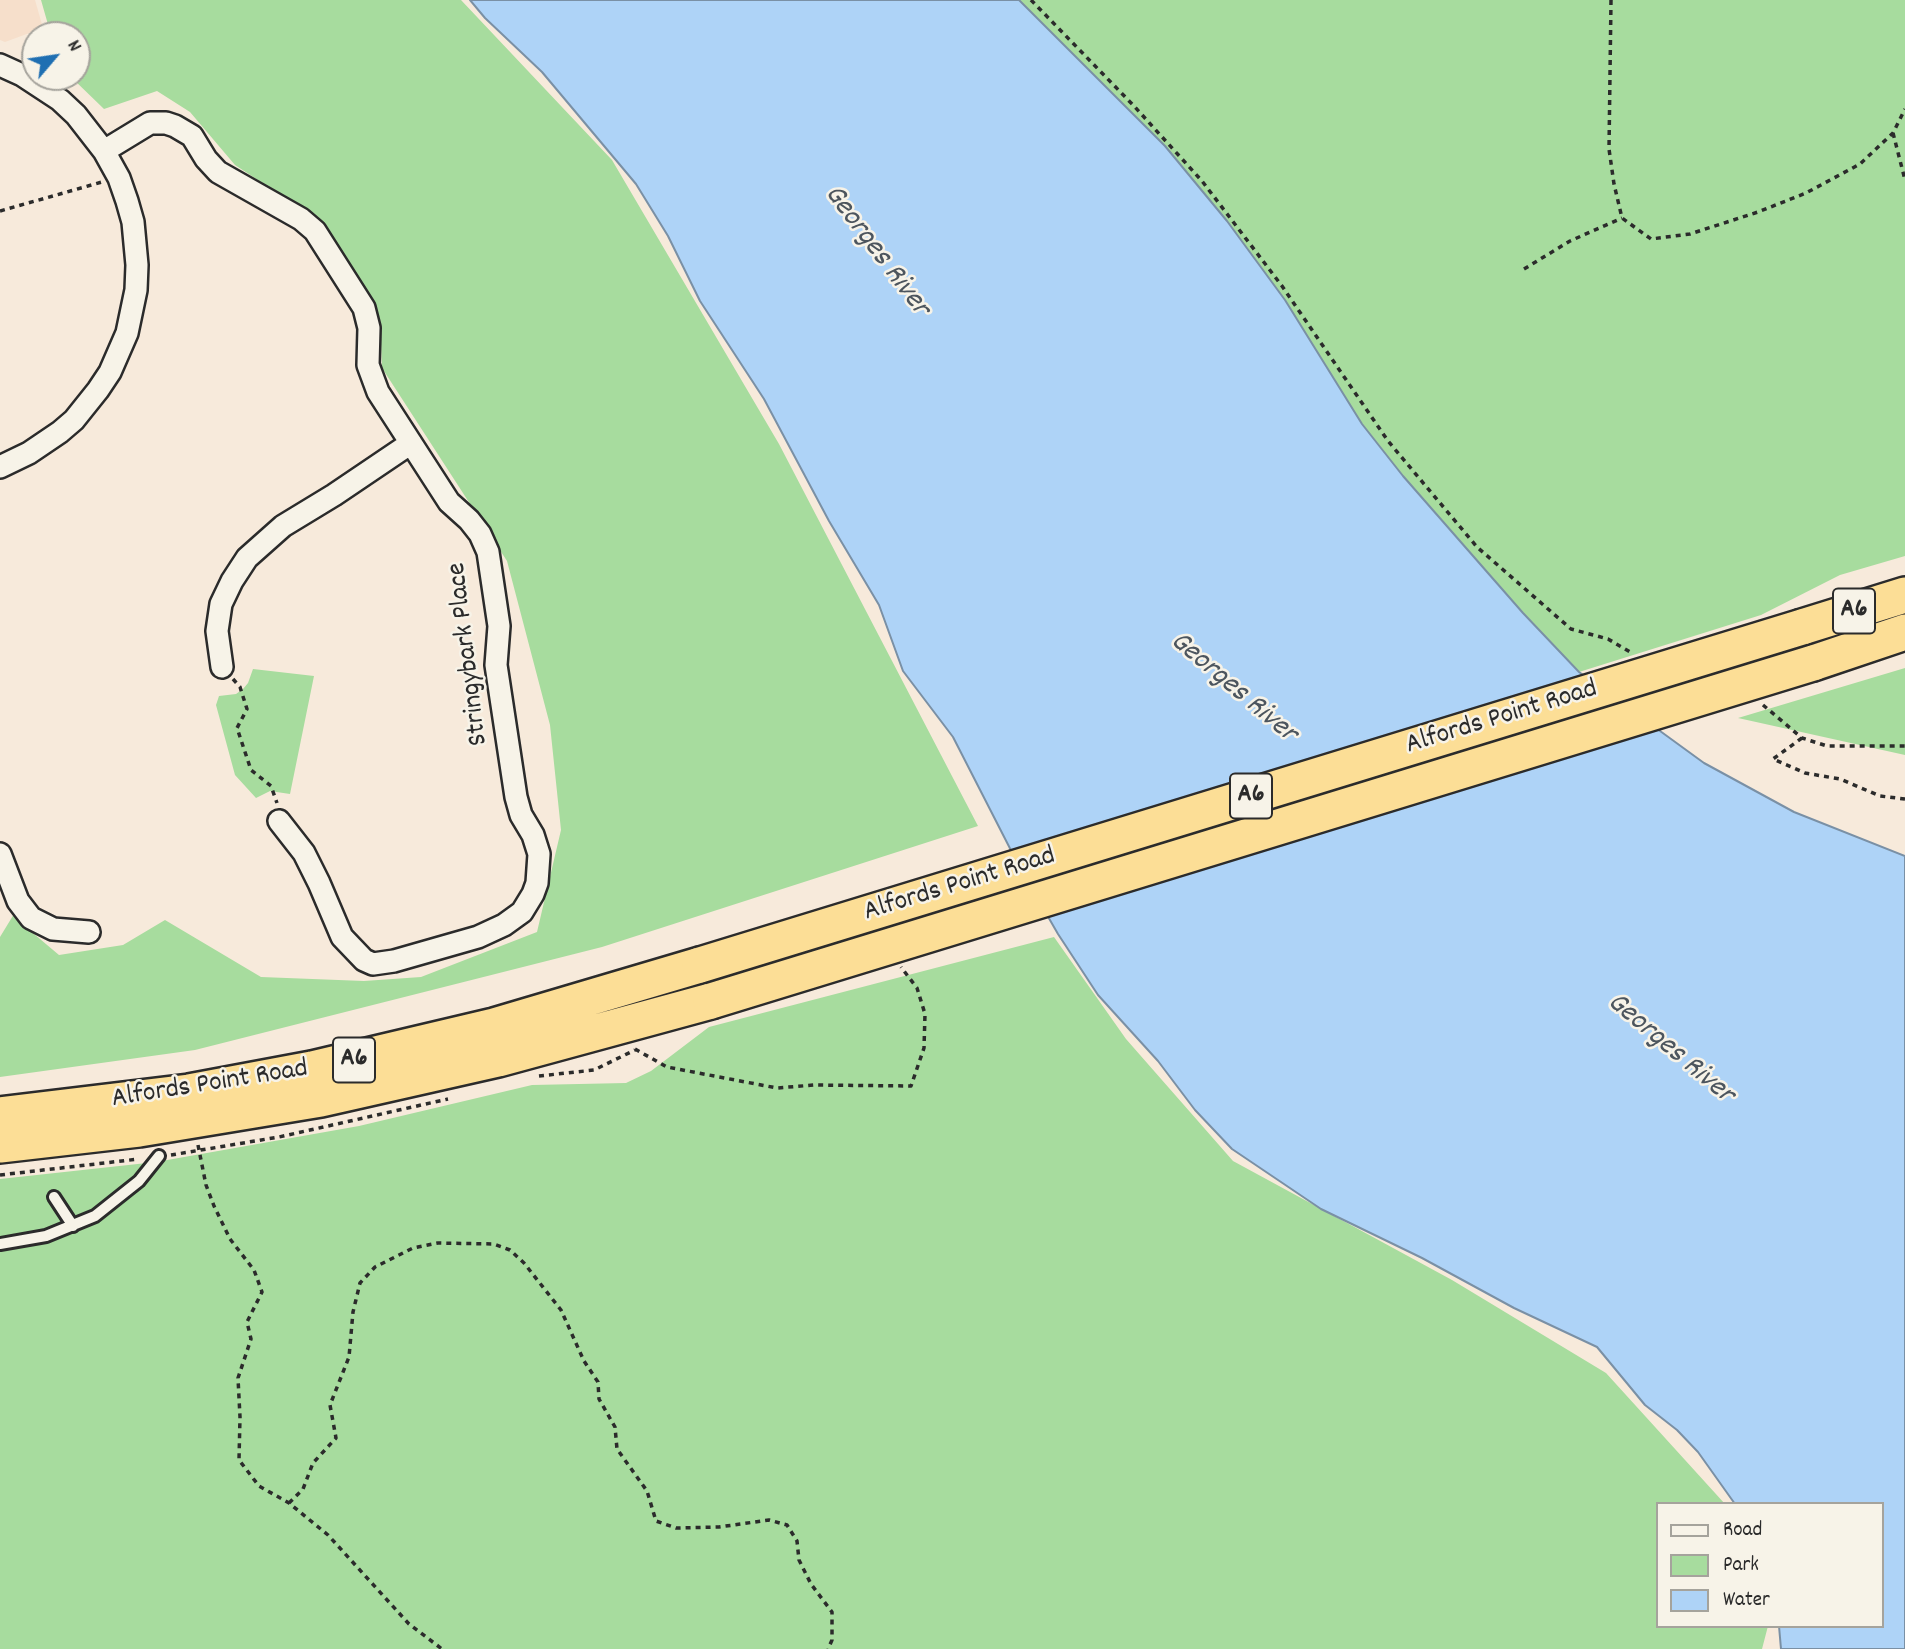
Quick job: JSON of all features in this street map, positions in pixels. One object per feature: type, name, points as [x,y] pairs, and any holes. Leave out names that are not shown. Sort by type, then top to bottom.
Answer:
[{"type":"highway","name":"Alfords Point Road","points":[[0,1145],[139,1129],[321,1100],[498,1059],[620,1007],[700,965],[1905,595]]},
{"type":"highway","name":"Alfords Point Road","points":[[0,1115],[189,1092],[312,1069],[494,1026],[620,1007],[711,1001],[1813,663],[1905,632]]},
{"type":"street","points":[[0,65],[22,75],[60,100],[76,115],[104,151],[108,180],[133,222],[137,265],[132,312],[119,352],[99,390],[74,420],[38,448],[0,467]]},
{"type":"street","name":"Stringybark Place","points":[[104,151],[150,123],[176,125],[192,136],[218,172],[309,224],[322,240],[364,308],[369,328],[367,356],[370,374],[378,392],[449,502],[475,526],[488,552],[499,626],[496,664],[516,797],[539,854],[539,874],[533,894],[514,918],[494,931],[394,961],[373,964],[356,954],[342,937],[304,853],[279,821]]},
{"type":"street","points":[[222,667],[218,645],[219,617],[226,592],[247,558],[283,526],[411,443]]},
{"type":"street","points":[[0,856],[18,901],[31,918],[53,929],[89,932]]},
{"type":"lane","points":[[0,1244],[32,1240],[96,1216],[128,1191],[150,1170],[159,1156]]},
{"type":"lane","points":[[54,1197],[73,1226]]},
{"type":"path","points":[[1031,0],[1202,181],[1282,286],[1388,441],[1477,547],[1571,629],[1608,639],[1642,660]]},
{"type":"path","points":[[1611,0],[1609,149],[1622,218],[1651,239],[1690,234],[1806,193],[1860,164],[1893,133],[1905,109]]},
{"type":"path","points":[[1893,133],[1905,180]]},
{"type":"path","points":[[96,177],[108,180]]},
{"type":"path","points":[[103,192],[108,180]]},
{"type":"path","points":[[0,211],[108,180]]},
{"type":"path","points":[[1524,269],[1570,241],[1622,218]]},
{"type":"path","points":[[222,667],[240,687],[247,709],[237,729],[251,770],[271,786],[279,821]]},
{"type":"path","points":[[1762,704],[1802,738],[1826,746],[1905,746]]},
{"type":"path","points":[[1802,738],[1773,759],[1805,773],[1840,779],[1880,796],[1905,799]]},
{"type":"path","points":[[620,1007],[635,1049],[667,1067],[777,1088],[814,1085],[911,1086],[924,1048],[925,1014],[918,988],[899,964]]},
{"type":"path","points":[[198,1145],[206,1185],[214,1206],[230,1239],[254,1270],[262,1292],[247,1322],[251,1339],[238,1378],[239,1460],[259,1486],[289,1503],[328,1535],[409,1624],[442,1649]]},
{"type":"path","points":[[289,1503],[303,1489],[313,1462],[336,1438],[330,1405],[349,1357],[353,1312],[360,1283],[375,1267],[413,1248],[438,1243],[494,1244],[510,1250],[524,1263],[561,1310],[584,1361],[598,1382],[599,1399],[615,1427],[617,1449],[647,1491],[656,1521],[676,1528],[719,1527],[769,1520],[787,1525],[797,1541],[799,1560],[811,1584],[832,1612],[832,1640],[828,1649]]},
{"type":"shaded area","points":[[0,0],[35,0],[41,21],[21,21],[21,36],[5,42],[0,40]]},
{"type":"green space","points":[[41,0],[461,0],[612,160],[779,444],[978,826],[602,947],[195,1050],[0,1077],[0,937],[14,914],[59,955],[123,945],[165,920],[261,977],[364,981],[421,977],[537,932],[561,830],[550,725],[507,561],[382,368],[380,319],[322,222],[235,165],[190,112],[157,91],[104,109],[85,91],[91,91],[91,21],[47,21]]},
{"type":"green space","points":[[1019,0],[1905,0],[1905,556],[1840,575],[1761,615],[1579,672],[1523,613],[1403,476],[1362,424],[1285,300],[1227,221],[1165,146]]},
{"type":"green space","points":[[1905,668],[1905,755],[1738,718]]},
{"type":"green space","points":[[253,669],[314,676],[290,794],[270,791],[256,798],[235,775],[216,705],[219,696],[236,694],[243,689]]},
{"type":"green space","points":[[1054,937],[1126,1039],[1233,1161],[1452,1280],[1606,1373],[1723,1502],[1657,1502],[1657,1628],[1767,1628],[1762,1649],[0,1649],[0,1179],[156,1162],[359,1126],[532,1085],[626,1083],[651,1071],[709,1027]]},
{"type":"water","name":"Georges River","points":[[470,0],[1019,0],[1165,146],[1227,221],[1285,300],[1362,424],[1403,476],[1523,613],[1579,672],[1704,763],[1794,812],[1905,856],[1905,1649],[1781,1649],[1779,1628],[1884,1628],[1884,1502],[1734,1502],[1698,1452],[1677,1430],[1645,1405],[1597,1347],[1514,1308],[1422,1258],[1321,1209],[1232,1149],[1195,1110],[1158,1061],[1098,995],[1058,934],[1020,868],[953,737],[903,671],[879,605],[829,521],[764,399],[700,301],[668,236],[636,184],[542,72],[485,18]]}]
